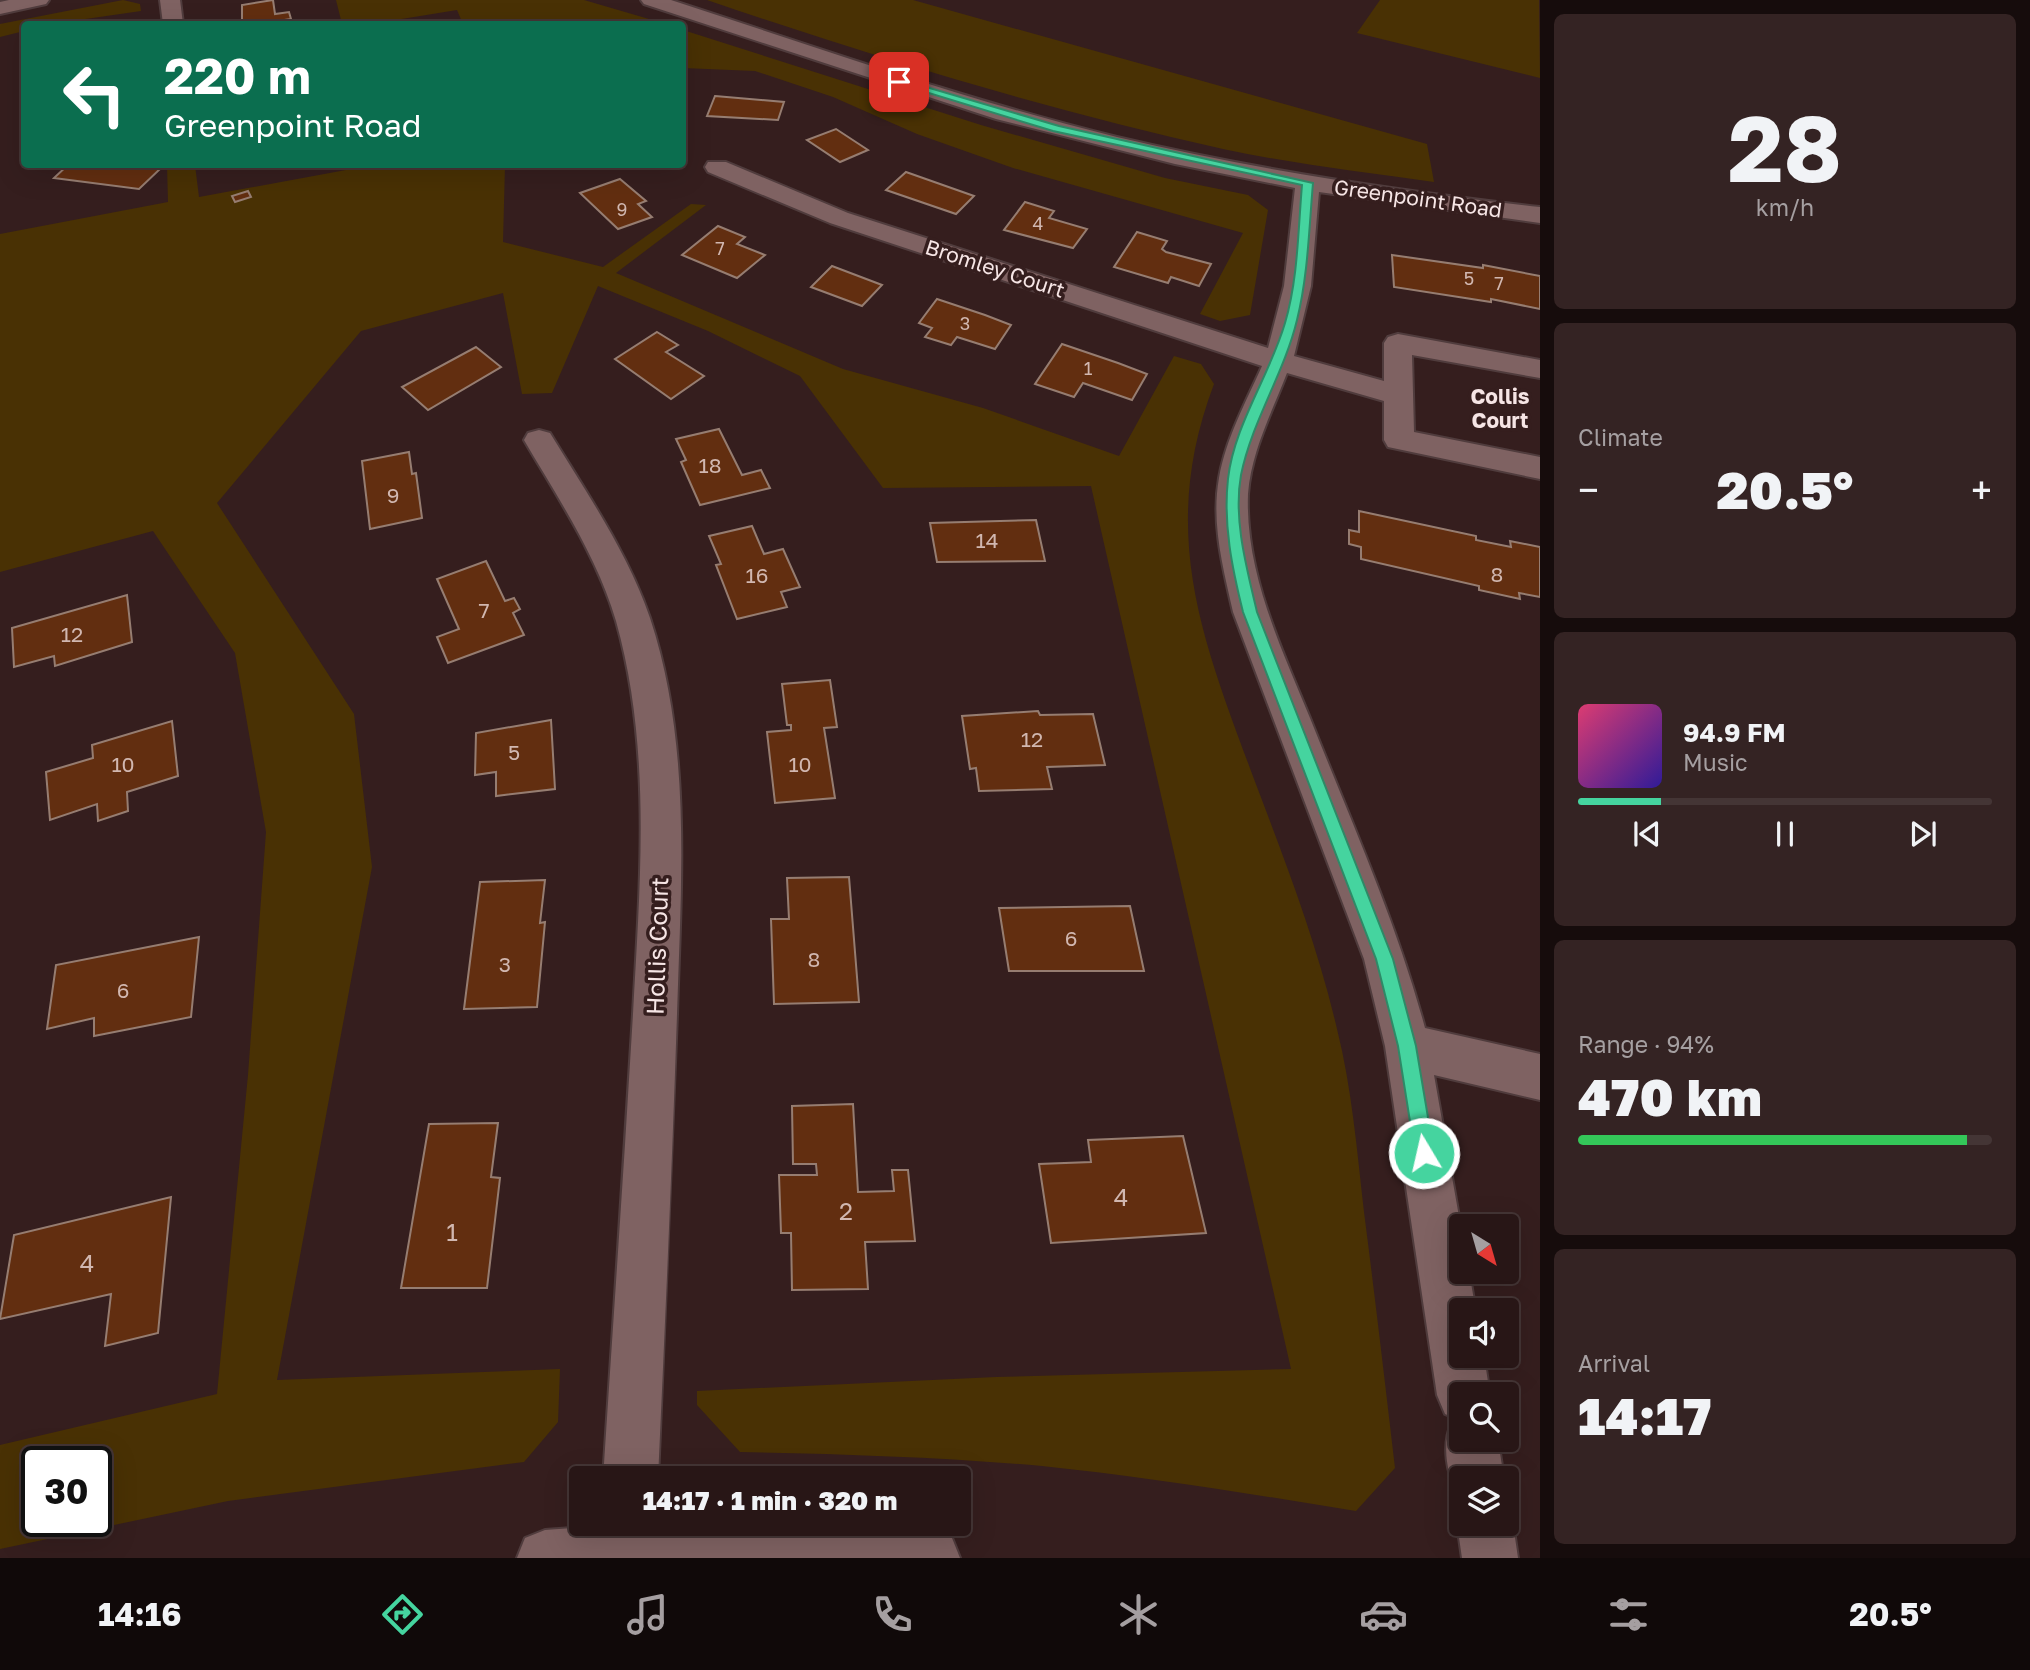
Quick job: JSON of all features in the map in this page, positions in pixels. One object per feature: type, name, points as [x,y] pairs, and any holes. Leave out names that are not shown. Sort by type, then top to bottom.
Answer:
[{"type":"street","points":[[0,8],[39,0]]},
{"type":"street","points":[[170,0],[173,21]]},
{"type":"street","name":"Greenpoint Road","points":[[651,0],[925,90],[1043,125],[1149,151],[1308,183],[1540,215]]},
{"type":"street","name":"Bromley Court","points":[[717,167],[852,222],[1277,361]]},
{"type":"street","points":[[1308,183],[1298,287],[1291,324],[1245,440],[1234,477],[1233,519],[1238,564],[1250,612],[1385,959],[1407,1046],[1462,1382]]},
{"type":"street","points":[[1540,369],[1398,343],[1399,440],[1540,468]]},
{"type":"street","points":[[1277,361],[1398,395]]},
{"type":"street","name":"Hollis Court","points":[[539,440],[605,550],[632,618],[649,681],[662,787],[654,1052],[631,1466]]},
{"type":"street","points":[[1407,1046],[1540,1077]]},
{"type":"street","points":[[1487,1536],[1490,1558]]},
{"type":"street","points":[[545,1558],[626,1544],[875,1553],[932,1558]]},
{"type":"shaded area","points":[[123,0],[140,4],[141,11],[72,21],[21,21],[21,32],[0,37],[0,24]]},
{"type":"shaded area","points":[[336,0],[584,0],[656,21],[462,21],[457,10],[389,21],[341,21]]},
{"type":"shaded area","points":[[707,0],[913,0],[1427,144],[1434,182],[1276,159],[1158,134],[963,82]]},
{"type":"shaded area","points":[[1380,0],[1539,0],[1540,78],[1357,33]]},
{"type":"shaded area","points":[[686,31],[981,125],[1165,178],[1248,195],[1268,210],[1250,315],[1220,321],[1200,314],[1243,233],[1013,168],[917,134],[833,97],[755,71],[686,68]]},
{"type":"shaded area","points":[[167,168],[195,168],[199,197],[357,168],[505,168],[503,242],[603,267],[691,204],[706,205],[616,273],[843,369],[983,408],[1119,456],[1174,356],[1201,364],[1214,384],[1198,438],[1189,488],[1188,537],[1193,585],[1218,679],[1289,871],[1320,965],[1342,1052],[1354,1120],[1395,1468],[1356,1511],[1239,1492],[1042,1466],[891,1456],[740,1452],[697,1405],[697,1391],[996,1377],[1291,1369],[1091,486],[883,488],[800,376],[708,331],[598,286],[552,393],[522,394],[503,293],[361,331],[217,503],[354,714],[372,867],[277,1380],[560,1369],[558,1422],[524,1462],[228,1501],[112,1525],[112,1446],[21,1446],[21,1537],[57,1537],[0,1549],[0,1445],[217,1394],[248,1075],[266,832],[235,653],[153,531],[0,572],[0,234],[168,202]]},
{"type":"building","points":[[273,0],[275,14],[289,12],[291,19],[242,21],[242,5]]},
{"type":"building","points":[[715,96],[784,102],[778,120],[707,116]]},
{"type":"building","points":[[836,129],[868,150],[840,162],[807,140]]},
{"type":"building","points":[[65,168],[161,168],[139,189],[54,178]]},
{"type":"building","points":[[906,172],[974,196],[956,214],[886,190]]},
{"type":"building","points":[[620,179],[646,201],[638,204],[652,217],[618,229],[580,193]]},
{"type":"building","points":[[248,191],[251,197],[235,202],[232,196]]},
{"type":"building","points":[[1025,202],[1054,211],[1049,218],[1087,229],[1073,248],[1004,230]]},
{"type":"building","points":[[718,226],[745,237],[737,244],[765,255],[737,278],[682,255]]},
{"type":"building","points":[[1137,232],[1167,241],[1162,249],[1166,252],[1211,264],[1199,286],[1171,277],[1168,283],[1114,267]]},
{"type":"building","points":[[1392,255],[1483,268],[1483,265],[1540,276],[1540,309],[1491,299],[1491,302],[1394,287]]},
{"type":"building","points":[[832,266],[882,285],[862,306],[811,287]]},
{"type":"building","points":[[937,299],[1011,325],[995,349],[957,337],[951,345],[925,337],[932,328],[919,323]]},
{"type":"building","points":[[657,332],[678,345],[666,352],[704,376],[671,399],[615,359]]},
{"type":"building","points":[[1062,344],[1147,374],[1132,400],[1083,383],[1074,397],[1035,384]]},
{"type":"building","points":[[476,347],[501,367],[428,410],[402,387]]},
{"type":"building","points":[[719,429],[742,475],[761,470],[770,488],[700,505],[681,462],[686,460],[676,439]]},
{"type":"building","points":[[409,452],[412,474],[416,473],[422,518],[370,529],[362,461]]},
{"type":"building","points":[[1359,511],[1476,536],[1476,540],[1511,547],[1510,541],[1540,547],[1540,597],[1519,593],[1520,599],[1479,590],[1479,586],[1361,559],[1361,547],[1349,544],[1349,530],[1359,532]]},
{"type":"building","points":[[1036,520],[1045,561],[937,562],[930,523]]},
{"type":"building","points":[[752,526],[764,554],[783,549],[800,587],[781,592],[787,607],[737,619],[716,565],[721,564],[709,536]]},
{"type":"building","points":[[486,561],[505,601],[514,598],[520,609],[513,613],[524,635],[448,663],[437,637],[459,629],[437,579]]},
{"type":"building","points":[[127,595],[132,642],[55,666],[54,656],[14,667],[12,628]]},
{"type":"building","points":[[830,680],[837,727],[824,728],[835,798],[775,803],[767,732],[791,730],[791,725],[787,725],[782,684]]},
{"type":"building","points":[[1038,711],[1040,715],[1093,714],[1105,765],[1047,767],[1052,789],[979,791],[976,768],[970,769],[962,716]]},
{"type":"building","points":[[551,720],[555,789],[496,796],[496,772],[475,775],[476,733]]},
{"type":"building","points":[[172,721],[178,776],[127,792],[128,811],[98,821],[97,804],[50,820],[46,772],[93,758],[92,745]]},
{"type":"building","points":[[849,877],[859,1002],[774,1004],[771,919],[789,919],[787,878]]},
{"type":"building","points":[[545,880],[540,923],[545,922],[537,1007],[464,1009],[480,882]]},
{"type":"building","points":[[1130,906],[1144,971],[1009,971],[999,908]]},
{"type":"building","points":[[199,937],[191,1017],[94,1036],[94,1018],[47,1029],[56,965]]},
{"type":"building","points":[[853,1104],[858,1192],[894,1191],[892,1170],[908,1170],[915,1241],[865,1242],[868,1289],[792,1290],[791,1233],[781,1233],[779,1175],[817,1175],[816,1164],[793,1164],[792,1106]]},
{"type":"building","points":[[498,1123],[491,1177],[500,1178],[487,1288],[401,1288],[429,1124]]},
{"type":"building","points":[[1183,1136],[1206,1233],[1051,1243],[1039,1164],[1091,1162],[1088,1140]]},
{"type":"building","points":[[171,1197],[158,1333],[105,1346],[111,1294],[0,1319],[14,1235]]},
{"type":"district","name":"Collis Court","points":[[1500,409]]},
{"type":"route","points":[[899,82],[1057,129],[1149,151],[1308,183],[1298,287],[1291,324],[1245,440],[1234,477],[1233,519],[1238,564],[1250,612],[1385,959],[1407,1046],[1424,1153]]}]
